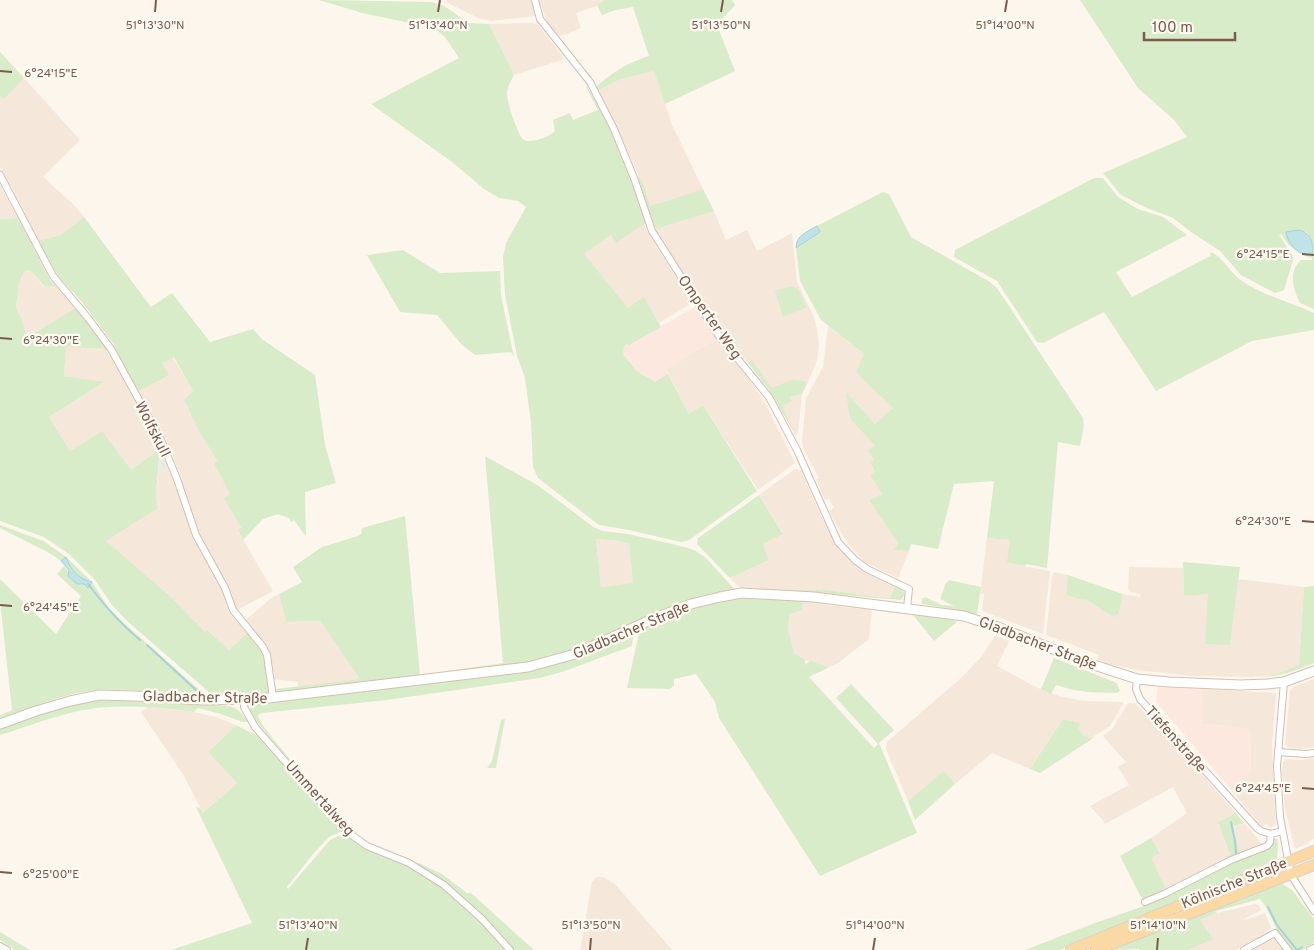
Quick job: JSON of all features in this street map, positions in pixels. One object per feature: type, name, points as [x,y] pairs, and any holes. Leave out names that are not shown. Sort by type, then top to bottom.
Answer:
[{"type":"main road","name":"Gladbacher Straße","points":[[0,724],[70,701],[99,696],[244,700],[528,667],[575,654],[648,621],[692,604],[742,593],[814,597],[964,616],[998,627],[1085,662],[1137,679],[1240,685],[1284,682],[1314,671]]},
{"type":"main road","name":"Kölnische Straße","points":[[1071,950],[1314,851]]},
{"type":"main road","name":"Kölnische Straße","points":[[1096,950],[1314,865]]},
{"type":"street","name":"Omperter Weg","points":[[535,0],[540,19],[590,82],[614,130],[634,178],[652,231],[720,336],[770,397],[797,450],[838,542],[855,560],[867,569],[909,589],[907,608]]},
{"type":"street","name":"Wolfskull","points":[[0,175],[53,276],[111,349],[161,440],[177,479],[196,535],[225,588],[233,610],[268,655],[273,698]]},
{"type":"street","name":"Tiefenstraße","points":[[1137,679],[1136,689],[1140,699],[1242,812],[1261,831],[1271,834]]},
{"type":"street","points":[[1284,682],[1278,752],[1278,790],[1282,830],[1291,874],[1314,911]]},
{"type":"street","name":"Ummertalweg","points":[[244,700],[244,706],[256,728],[346,831],[367,846],[409,864],[444,885],[482,919],[510,950]]},
{"type":"street","points":[[1278,752],[1314,753]]},
{"type":"street","points":[[1145,902],[1231,860],[1267,846],[1270,842],[1271,834],[1282,830]]},
{"type":"street","points":[[1244,950],[1275,933],[1288,950]]},
{"type":"street","points":[[0,946],[7,950]]},
{"type":"street","points":[[1310,950],[1314,948]]},
{"type":"shaded area","points":[[447,0],[531,0],[535,16],[492,21],[480,19],[446,2]]},
{"type":"shaded area","points":[[539,0],[604,0],[596,6],[576,13],[581,28],[558,37],[548,24]]},
{"type":"shaded area","points":[[533,23],[538,25],[565,59],[514,75],[489,24]]},
{"type":"shaded area","points":[[654,71],[673,127],[703,189],[650,206],[643,182],[598,90],[619,80]]},
{"type":"shaded area","points":[[24,78],[80,140],[43,177],[75,206],[84,217],[60,235],[39,241],[0,167],[0,96],[4,98]]},
{"type":"shaded area","points":[[0,185],[18,218],[0,219]]},
{"type":"shaded area","points":[[714,211],[726,240],[747,230],[757,251],[792,233],[797,282],[813,315],[819,344],[817,361],[808,382],[793,379],[772,389],[752,361],[748,363],[717,327],[656,229]]},
{"type":"shaded area","points":[[644,224],[653,242],[693,302],[659,323],[644,298],[628,308],[583,254],[611,235],[617,242]]},
{"type":"shaded area","points":[[28,270],[32,272],[43,286],[57,287],[75,308],[27,338],[22,319],[16,307],[19,283],[24,272]]},
{"type":"shaded area","points":[[696,306],[716,339],[666,369],[668,374],[655,382],[637,371],[623,354],[626,344],[629,345]]},
{"type":"shaded area","points":[[828,326],[864,354],[893,408],[875,424],[847,393],[850,419],[875,446],[874,460],[870,463],[882,494],[870,500],[898,543],[894,550],[909,551],[898,578],[864,562],[846,541],[829,511],[834,508],[829,498],[825,500],[816,480],[819,478],[803,448],[806,398],[823,367]]},
{"type":"shaded area","points":[[716,339],[747,376],[766,405],[795,463],[758,490],[703,405],[689,414],[666,369]]},
{"type":"shaded area","points":[[66,346],[107,349],[156,438],[158,450],[131,470],[70,451],[49,417],[104,383],[64,376]]},
{"type":"shaded area","points":[[173,357],[193,391],[187,407],[217,462],[214,464],[230,494],[225,498],[241,529],[238,531],[273,591],[235,611],[199,534],[182,480],[164,434],[157,422],[153,423],[137,392],[168,375],[162,363]]},
{"type":"shaded area","points":[[802,394],[798,433],[796,436],[781,406],[791,401],[790,397]]},
{"type":"shaded area","points":[[156,438],[169,469],[158,473],[159,462]]},
{"type":"shaded area","points":[[169,469],[195,538],[224,590],[229,612],[248,632],[229,650],[207,631],[205,633],[171,597],[105,541],[158,508],[156,496],[158,473]]},
{"type":"shaded area","points":[[795,469],[801,470],[821,516],[839,549],[840,547],[854,564],[864,572],[895,586],[890,598],[827,590],[744,589],[730,578],[769,560],[762,544],[783,533],[759,495]]},
{"type":"shaded area","points":[[987,538],[1010,540],[1008,563],[1050,571],[1043,634],[982,611],[984,594],[980,594]]},
{"type":"shaded area","points":[[596,539],[629,544],[633,584],[601,587]]},
{"type":"shaded area","points":[[1129,567],[1183,568],[1184,596],[1208,593],[1230,645],[1238,579],[1304,587],[1299,665],[1273,675],[1250,677],[1194,676],[1136,670],[1106,663],[1097,659],[1099,655],[1046,635],[1054,572],[1068,575],[1066,595],[1085,599],[1119,613],[1123,594],[1140,597],[1141,594],[1131,592],[1128,588]]},
{"type":"shaded area","points":[[279,594],[286,622],[320,621],[360,679],[298,687],[298,682],[272,679],[268,649],[244,622],[271,598]]},
{"type":"shaded area","points":[[801,602],[872,610],[869,639],[838,663],[829,667],[805,660],[794,653],[788,628],[790,614]]},
{"type":"shaded area","points":[[995,635],[1009,641],[997,666],[1038,688],[1059,696],[1083,701],[1124,702],[1110,726],[1091,738],[1084,736],[1079,729],[1063,719],[1030,769],[992,753],[955,784],[944,772],[908,801],[886,749],[887,742],[961,678],[982,656]]},
{"type":"shaded area","points":[[1314,679],[1314,747],[1299,749],[1288,747],[1285,744],[1290,691],[1293,687]]},
{"type":"shaded area","points":[[1158,687],[1201,689],[1203,724],[1250,730],[1251,771],[1230,788],[1156,702]]},
{"type":"shaded area","points":[[1201,689],[1276,693],[1272,746],[1276,824],[1271,828],[1266,824],[1262,827],[1230,788],[1251,771],[1250,730],[1202,724]]},
{"type":"shaded area","points":[[1128,703],[1135,703],[1172,741],[1236,813],[1218,822],[1231,857],[1167,891],[1150,858],[1160,852],[1151,838],[1187,813],[1173,787],[1105,824],[1090,806],[1129,785],[1118,767],[1126,762],[1103,736],[1113,728]]},
{"type":"shaded area","points":[[147,707],[194,712],[216,717],[236,725],[208,752],[237,783],[203,813],[184,776],[141,712]]},
{"type":"shaded area","points":[[1314,758],[1314,839],[1295,849],[1285,809],[1283,762],[1286,759],[1301,760]]},
{"type":"shaded area","points":[[1244,823],[1263,845],[1240,854],[1232,826]]},
{"type":"shaded area","points":[[597,877],[603,877],[615,884],[672,950],[580,950],[592,882]]},
{"type":"shaded area","points":[[1255,904],[1259,905],[1261,910],[1244,919],[1265,913],[1271,928],[1260,937],[1236,950],[1188,950],[1212,939],[1200,920],[1217,913]]},
{"type":"shaded area","points":[[1273,939],[1283,950],[1253,950]]},
{"type":"green space","points":[[319,0],[432,2],[444,6],[469,23],[489,24],[514,75],[509,84],[507,98],[518,131],[526,141],[540,139],[553,133],[555,131],[553,120],[570,113],[573,120],[598,110],[587,86],[611,130],[632,178],[646,223],[616,243],[611,235],[584,254],[628,308],[644,297],[661,327],[629,345],[626,344],[623,354],[637,371],[655,382],[668,374],[689,414],[703,405],[757,491],[689,540],[681,542],[599,525],[538,478],[533,467],[531,423],[525,378],[517,356],[505,295],[503,257],[506,243],[526,207],[518,201],[499,198],[484,189],[452,162],[371,104],[459,58],[445,37],[434,28],[362,13]]},
{"type":"green space","points":[[604,0],[732,0],[735,5],[717,25],[735,71],[665,104],[654,71],[619,80],[598,90],[596,87],[614,73],[635,61],[649,56],[633,7],[602,15],[597,5]]},
{"type":"green space","points":[[1080,0],[1314,0],[1314,309],[1300,303],[1293,281],[1294,270],[1301,260],[1312,260],[1312,258],[1302,254],[1294,249],[1281,234],[1279,235],[1293,256],[1293,260],[1284,290],[1275,293],[1241,275],[1220,251],[1173,218],[1121,195],[1103,173],[1187,137],[1174,120],[1138,88]],"holes":[[[1306,231],[1313,246],[1308,255],[1292,246]]]},
{"type":"green space","points":[[0,52],[24,78],[4,99],[0,96]]},
{"type":"green space","points":[[638,175],[643,182],[650,206],[703,189],[714,211],[656,229],[642,193]]},
{"type":"green space","points":[[1094,178],[1103,178],[1118,197],[1138,209],[1163,217],[1187,235],[1116,272],[1132,297],[1210,256],[1211,252],[1220,258],[1237,277],[1250,286],[1314,313],[1314,330],[1252,341],[1156,391],[1104,312],[1043,343],[1037,342],[997,281],[954,257],[955,250]]},
{"type":"green space","points":[[883,192],[889,194],[911,237],[990,282],[997,288],[1083,418],[1084,425],[1080,446],[1058,442],[1047,568],[1007,563],[1010,540],[987,538],[994,481],[954,484],[938,549],[911,544],[909,551],[894,550],[898,543],[869,500],[882,494],[870,475],[875,472],[870,462],[874,460],[868,450],[875,446],[850,419],[846,392],[875,424],[893,408],[856,372],[864,354],[821,320],[800,281],[796,248],[820,232],[817,226]]},
{"type":"green space","points":[[84,217],[151,307],[172,293],[210,342],[253,329],[263,340],[315,375],[325,445],[336,483],[305,492],[306,537],[294,520],[291,522],[289,518],[278,514],[263,519],[243,540],[238,530],[241,528],[224,498],[230,494],[214,464],[217,461],[199,431],[184,400],[193,391],[174,357],[162,363],[169,375],[137,392],[113,348],[115,346],[82,302],[57,275],[39,241],[60,235]]},
{"type":"green space","points":[[18,218],[50,280],[57,287],[44,286],[32,272],[28,270],[24,272],[19,283],[16,307],[22,319],[27,338],[75,308],[107,349],[66,347],[64,376],[105,382],[49,417],[70,451],[102,431],[131,470],[158,450],[159,464],[156,494],[158,508],[106,541],[171,597],[205,632],[207,630],[229,650],[248,632],[264,653],[269,690],[267,695],[218,696],[210,693],[127,621],[112,605],[95,580],[69,554],[44,537],[0,521],[0,219]]},
{"type":"green space","points":[[403,250],[440,273],[500,271],[501,295],[514,357],[511,352],[475,355],[462,345],[437,315],[400,312],[367,255]]},
{"type":"green space","points":[[791,286],[798,289],[807,307],[783,317],[775,291]]},
{"type":"green space","points":[[752,360],[772,388],[793,379],[808,382],[802,394],[790,397],[792,401],[782,406],[796,436],[769,390],[748,363]]},
{"type":"green space","points":[[485,456],[539,486],[592,526],[602,531],[628,534],[696,551],[706,558],[736,591],[671,607],[579,649],[553,658],[553,655],[550,655],[541,660],[513,666],[416,678],[414,676],[408,677],[407,680],[277,693],[276,689],[360,679],[320,621],[286,622],[279,594],[302,582],[293,567],[322,547],[358,536],[361,534],[362,528],[405,516],[420,675],[503,663]],"holes":[[[596,539],[629,544],[633,583],[601,587]]]},
{"type":"green space","points":[[759,495],[783,534],[763,544],[769,560],[730,578],[697,544],[698,538]]},
{"type":"green space","points":[[0,525],[43,541],[65,556],[92,582],[108,607],[124,623],[204,694],[197,696],[133,690],[96,690],[71,694],[0,720],[0,715],[12,710],[0,601],[0,579],[56,634],[81,596],[57,574],[64,566],[80,585],[84,584],[84,581],[70,569],[66,557],[61,561],[0,528]]},
{"type":"green space","points":[[1183,562],[1240,567],[1230,645],[1205,644],[1208,594],[1184,596]]},
{"type":"green space","points":[[1068,575],[1123,594],[1119,613],[1114,617],[1085,599],[1066,595]]},
{"type":"green space","points":[[949,580],[981,587],[977,614],[922,604],[922,599],[925,597],[942,605],[954,606],[940,599]]},
{"type":"green space","points":[[895,586],[905,594],[901,600],[796,591],[749,591],[744,589],[827,590],[890,598]]},
{"type":"green space","points":[[1314,586],[1314,663],[1295,671],[1267,677],[1260,677],[1273,675],[1299,665],[1304,587]]},
{"type":"green space","points":[[749,597],[825,601],[825,604],[802,602],[802,610],[790,614],[788,628],[794,653],[805,660],[805,665],[810,661],[829,667],[838,663],[809,677],[874,748],[878,744],[836,698],[851,684],[894,730],[879,743],[917,833],[820,876],[719,718],[715,702],[696,674],[674,679],[674,685],[670,689],[627,688],[640,628],[693,608],[720,601]]},
{"type":"green space","points":[[913,615],[952,620],[957,622],[934,641]]},
{"type":"green space","points":[[628,634],[633,636],[632,646],[565,671],[540,678],[387,700],[262,713],[258,715],[265,729],[314,786],[309,783],[250,714],[250,708],[254,705],[506,674]]},
{"type":"green space","points":[[1054,658],[1117,683],[1120,691],[1117,693],[1086,692],[1056,685],[1051,694],[1041,689]]},
{"type":"green space","points":[[106,699],[213,704],[232,707],[238,710],[249,722],[242,722],[198,708],[194,712],[121,706],[68,713],[0,735],[0,727],[78,702]]},
{"type":"green space","points":[[505,719],[496,768],[487,768],[492,761],[501,720]]},
{"type":"green space","points":[[1063,719],[1080,723],[1079,729],[1084,736],[1095,737],[1040,773],[1030,769]]},
{"type":"green space","points":[[236,725],[264,739],[342,831],[329,837],[313,854],[287,887],[288,889],[330,840],[343,834],[403,863],[434,882],[467,909],[508,950],[171,950],[252,923],[196,807],[200,808],[203,813],[237,783],[208,752]]},
{"type":"green space","points":[[944,771],[955,784],[915,820],[908,801]]},
{"type":"green space","points":[[1236,813],[1244,823],[1232,826],[1240,854],[1231,857],[1218,822]]},
{"type":"green space","points":[[1151,838],[1160,853],[1151,858],[1167,891],[1143,901],[1120,856]]},
{"type":"green space","points":[[1273,839],[1277,839],[1277,859],[1242,875],[1060,950],[1025,950],[1144,906],[1144,904],[1233,861],[1271,845]]},
{"type":"green space","points":[[415,863],[419,863],[442,874],[467,893],[471,893],[534,950],[514,950],[467,903]]},
{"type":"green space","points":[[1281,883],[1292,890],[1314,919],[1314,943],[1303,950],[1292,950],[1278,932],[1260,899],[1216,911],[1217,913],[1200,920],[1213,939],[1188,950],[1107,950]]},
{"type":"green space","points":[[0,932],[30,950],[15,950],[0,940]]},
{"type":"water","points":[[817,226],[820,232],[796,248],[800,237]]},
{"type":"water","points":[[1298,230],[1306,233],[1311,239],[1312,255],[1307,255],[1295,249],[1289,242],[1286,232]]},
{"type":"water","points":[[66,557],[76,573],[83,579],[92,582],[88,588],[84,584],[77,584],[68,576],[69,570],[61,561]]},
{"type":"waterway","points":[[88,584],[112,614],[140,640]]},
{"type":"waterway","points":[[147,645],[196,690]]},
{"type":"waterway","points":[[1231,822],[1236,854]]},
{"type":"waterway","points":[[1268,907],[1277,925],[1297,950],[1302,947]]}]
